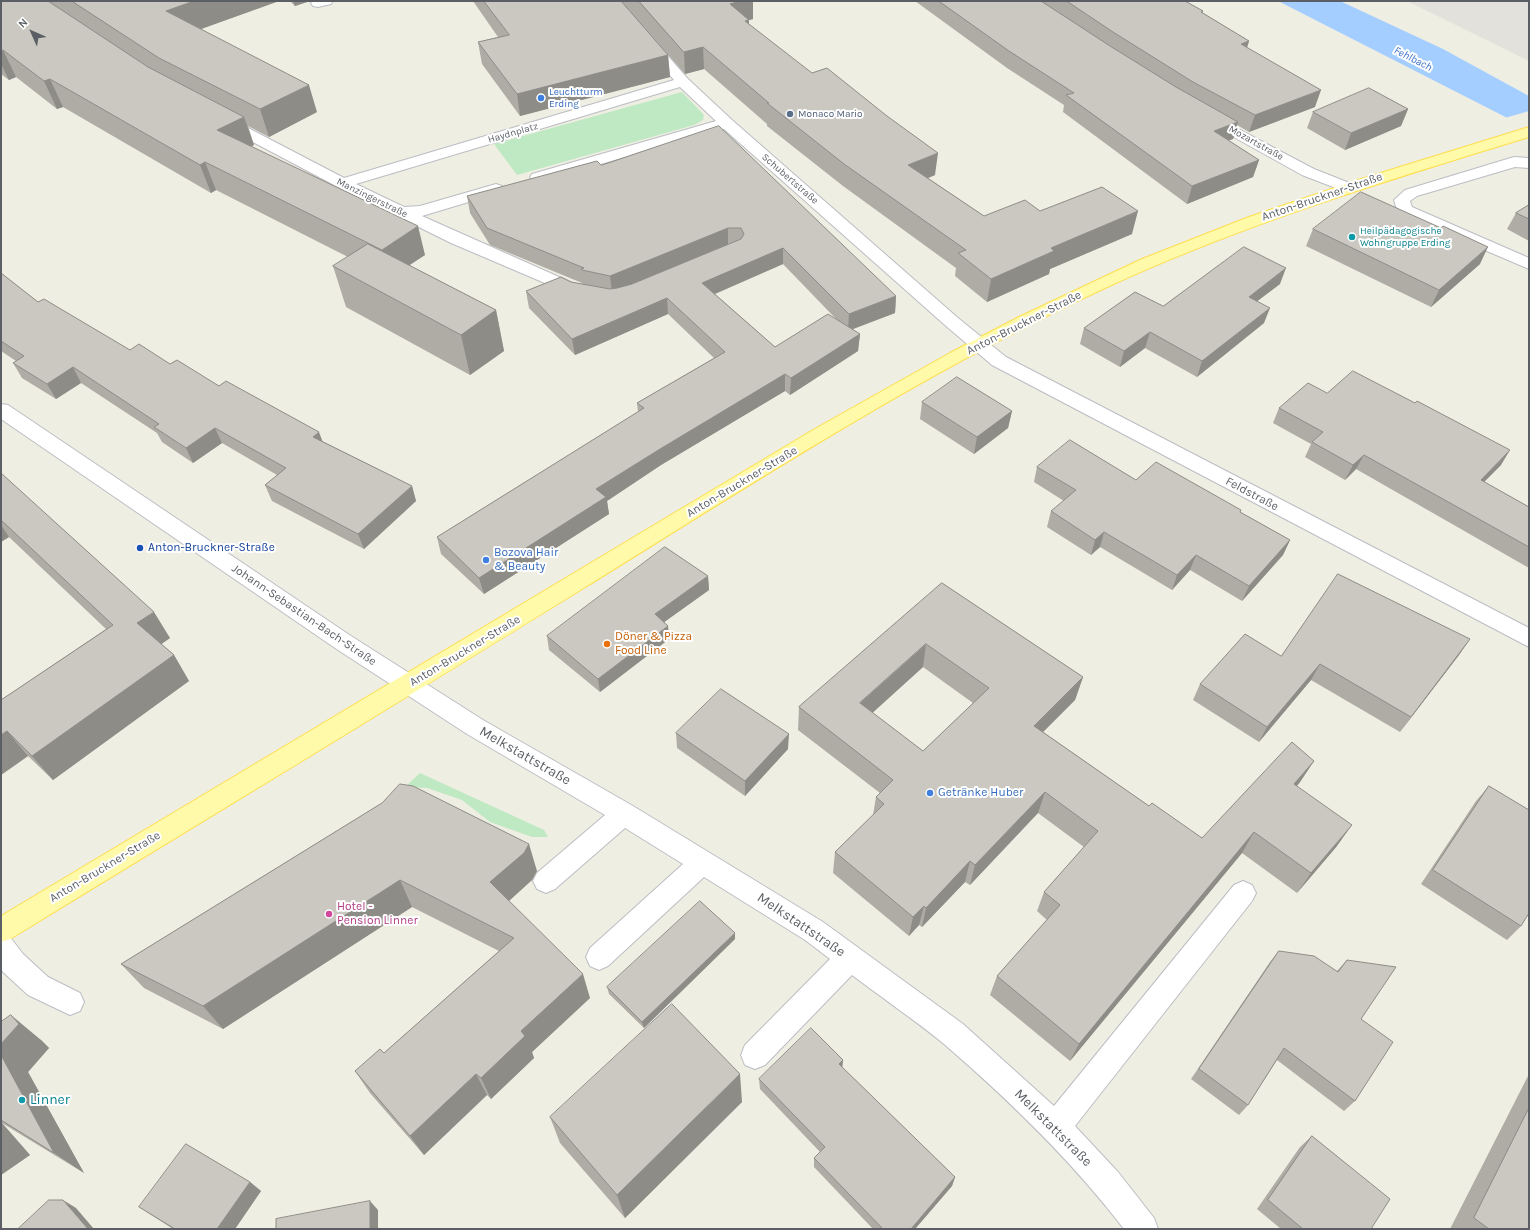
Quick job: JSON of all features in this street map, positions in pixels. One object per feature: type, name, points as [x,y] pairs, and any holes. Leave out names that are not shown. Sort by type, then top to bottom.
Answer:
[{"type":"main road","name":"Anton-Bruckner-Straße","points":[[1,930],[410,684],[753,474],[979,344],[1098,285],[1219,233],[1346,187],[1529,132]]},
{"type":"street","name":"Schubertstraße","points":[[613,1],[684,82],[727,123],[979,344]]},
{"type":"street","name":"Haydnplatz","points":[[342,183],[684,82]]},
{"type":"street","name":"Mozartstraße","points":[[1193,108],[1308,172],[1346,187]]},
{"type":"street","name":"Manzingerstraße","points":[[211,115],[342,183],[457,239],[580,293],[598,298]]},
{"type":"street","points":[[404,212],[421,211],[727,123]]},
{"type":"street","points":[[1522,163],[1411,193],[1402,200],[1404,210],[1529,264]]},
{"type":"street","name":"Feldstraße","points":[[979,344],[999,361],[1529,638]]},
{"type":"street","name":"Johann-Sebastian-Bach-Straße","points":[[1,410],[343,642],[410,684]]},
{"type":"street","name":"Melkstattstraße","points":[[410,684],[475,727],[624,814],[814,931],[953,1034],[1055,1126],[1108,1183],[1142,1229]]},
{"type":"street","points":[[546,881],[624,814]]},
{"type":"street","points":[[599,957],[703,862]]},
{"type":"street","points":[[1055,1126],[1077,1102],[1243,892]]},
{"type":"street","points":[[1,946],[13,963],[38,986],[70,1002]]},
{"type":"street","points":[[756,1055],[850,958]]},
{"type":"shaded area","points":[[1407,1],[1529,1],[1529,61]]},
{"type":"green space","points":[[682,92],[704,115],[703,120],[694,125],[517,175],[494,144]]},
{"type":"green space","points":[[420,773],[544,830],[548,837],[532,837],[490,822],[462,800],[427,788],[405,787]]},
{"type":"water","name":"Fehlbach","points":[[1278,1],[1340,1],[1443,49],[1529,96],[1529,129]]},
{"type":"pier","points":[[1529,111],[1529,131],[1505,118]]},
{"type":"building","points":[[1,1],[48,1],[148,67],[244,117],[217,130],[418,226],[382,250],[205,162],[200,165],[50,79],[44,81],[3,50],[1,51]]},
{"type":"building","points":[[72,1],[194,1],[166,11],[309,85],[260,109],[159,58]]},
{"type":"building","points":[[484,1],[621,1],[668,55],[517,94],[478,42],[509,35]]},
{"type":"building","points":[[639,1],[740,1],[730,4],[749,20],[745,21],[812,73],[827,68],[887,116],[938,153],[908,165],[984,216],[1025,200],[1040,211],[1102,187],[1138,211],[1051,248],[1054,251],[991,279],[958,253],[966,250],[844,164],[767,103],[769,103],[703,47],[684,52]]},
{"type":"building","points":[[939,1],[1041,1],[1176,87],[1238,122],[1214,131],[1259,160],[1192,186],[1066,95],[1074,93],[1009,51]]},
{"type":"building","points":[[1067,1],[1185,1],[1249,41],[1241,44],[1321,90],[1255,115],[1193,82],[1113,32]]},
{"type":"building","points":[[1369,88],[1408,109],[1351,133],[1313,112]]},
{"type":"building","points":[[719,126],[896,296],[849,314],[783,248],[702,283],[775,347],[828,314],[860,334],[791,378],[785,374],[596,489],[606,497],[479,578],[437,537],[644,408],[637,403],[725,352],[667,298],[572,339],[526,291],[561,277],[571,282],[610,289],[617,288],[632,284],[741,239],[744,234],[741,228],[728,228],[610,276],[582,270],[581,269],[584,268],[487,228],[467,196],[597,161],[601,165]]},
{"type":"building","points":[[1361,192],[1441,228],[1443,226],[1488,247],[1439,290],[1313,229]]},
{"type":"building","points":[[1529,205],[1529,219],[1516,213]]},
{"type":"building","points":[[368,244],[496,310],[461,335],[333,266]]},
{"type":"building","points":[[1244,247],[1286,268],[1249,297],[1270,308],[1202,361],[1150,332],[1124,351],[1084,328],[1135,292],[1163,306]]},
{"type":"building","points":[[1,273],[38,302],[44,299],[130,350],[139,344],[170,364],[177,360],[219,386],[226,381],[319,432],[313,437],[412,486],[358,534],[265,485],[286,468],[215,428],[186,448],[154,427],[159,424],[73,367],[47,384],[13,363],[24,356],[1,341]]},
{"type":"building","points":[[1353,371],[1415,403],[1417,401],[1510,450],[1481,480],[1529,507],[1529,547],[1364,455],[1353,465],[1312,442],[1323,432],[1279,408],[1308,383],[1327,393]]},
{"type":"building","points":[[957,377],[1012,411],[977,437],[922,402]]},
{"type":"building","points":[[1070,440],[1136,480],[1156,462],[1241,510],[1240,512],[1290,540],[1249,586],[1196,555],[1177,575],[1104,532],[1095,540],[1051,511],[1076,490],[1037,467]]},
{"type":"building","points":[[1,473],[154,612],[137,623],[174,655],[32,756],[7,731],[1,735],[1,700],[113,625],[1,520]]},
{"type":"building","points":[[665,547],[708,576],[655,614],[668,626],[598,679],[547,636]]},
{"type":"building","points":[[1338,574],[1470,639],[1411,717],[1320,664],[1267,727],[1200,684],[1245,634],[1281,656]]},
{"type":"building","points":[[942,583],[1083,677],[1034,726],[1149,806],[1152,803],[1202,838],[1292,742],[1314,761],[1294,784],[1352,825],[1311,873],[1254,832],[1079,1044],[997,976],[1060,905],[1044,892],[1098,831],[1045,792],[975,865],[970,861],[926,908],[924,906],[913,917],[835,852],[884,804],[876,797],[893,780],[799,707]],"holes":[[[926,644],[989,688],[923,751],[860,703]]]},
{"type":"building","points":[[721,689],[789,734],[745,781],[676,733]]},
{"type":"building","points":[[400,784],[413,786],[529,844],[524,853],[490,882],[583,974],[521,1031],[525,1036],[481,1078],[476,1074],[410,1136],[355,1071],[380,1049],[384,1053],[514,938],[400,880],[203,1006],[121,964],[382,803]]},
{"type":"building","points":[[1489,786],[1529,810],[1529,913],[1521,926],[1433,870]]},
{"type":"building","points":[[700,901],[735,933],[642,1022],[607,987]]},
{"type":"building","points":[[1279,951],[1314,956],[1338,972],[1347,960],[1396,967],[1361,1019],[1393,1042],[1355,1101],[1284,1048],[1248,1105],[1199,1069]]},
{"type":"building","points":[[672,1004],[740,1074],[617,1195],[550,1117]]},
{"type":"building","points":[[11,1015],[19,1024],[1,1044],[1,1022]]},
{"type":"building","points":[[811,1028],[843,1060],[839,1064],[955,1177],[911,1229],[883,1229],[814,1158],[825,1147],[759,1079]]},
{"type":"building","points":[[1,1055],[54,1153],[1,1120]]},
{"type":"building","points":[[1529,1108],[1529,1229],[1489,1229],[1474,1218]]},
{"type":"building","points":[[1312,1136],[1390,1199],[1371,1229],[1303,1229],[1268,1200]]},
{"type":"building","points":[[186,1144],[250,1182],[217,1229],[175,1229],[139,1207]]},
{"type":"building","points":[[49,1200],[63,1200],[88,1229],[18,1229]]},
{"type":"building","points":[[370,1201],[370,1229],[276,1229],[276,1219]]},
{"type":"place","name":"Leuchtturm Erding","points":[[541,98]]},
{"type":"place","name":"Monaco Mario","points":[[790,114]]},
{"type":"place","name":"Heilpädagogische Wohngruppe Erding","points":[[1352,237]]},
{"type":"place","name":"Anton-Bruckner-Straße","points":[[140,548]]},
{"type":"place","name":"Bozova Hair & Beauty","points":[[486,560]]},
{"type":"place","name":"Döner & Pizza Food Line","points":[[607,644]]},
{"type":"place","name":"Getränke Huber","points":[[930,793]]},
{"type":"place","name":"Hotel - Pension Linner","points":[[329,914]]},
{"type":"place","name":"Linner","points":[[22,1100]]}]
